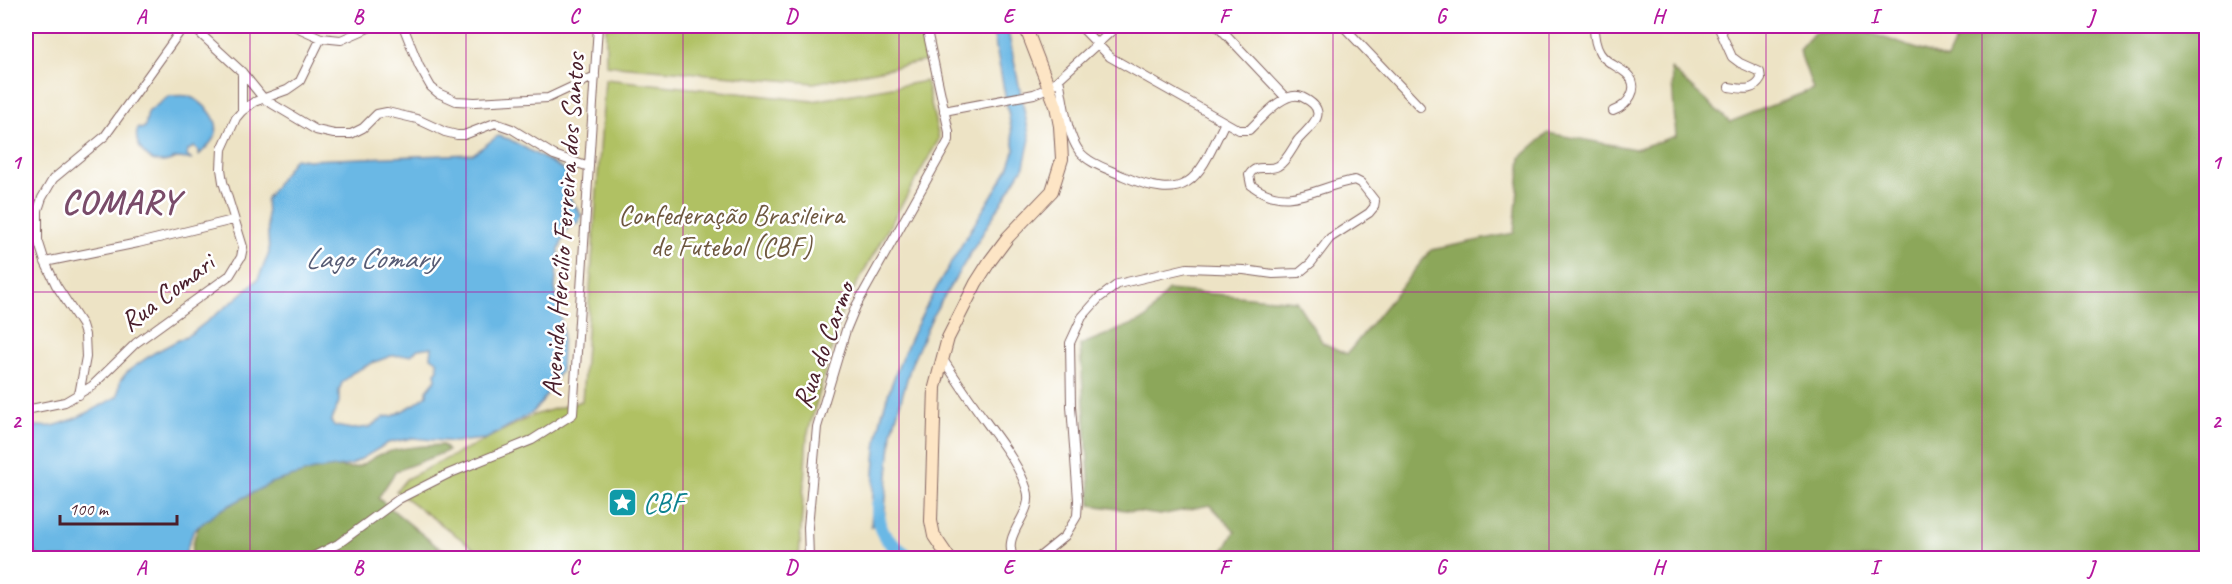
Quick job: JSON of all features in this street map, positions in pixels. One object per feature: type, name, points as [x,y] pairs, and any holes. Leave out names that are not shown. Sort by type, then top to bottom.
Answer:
[{"type":"street","points":[[79,395],[86,357],[85,334],[45,262],[38,240],[37,219],[40,204],[49,185],[59,173],[109,131],[184,26]]},
{"type":"street","points":[[192,26],[242,72],[264,99],[308,126],[323,132],[334,134],[358,132],[377,114],[387,112],[417,119],[457,135],[464,135],[495,123],[503,124],[554,155],[589,167]]},
{"type":"street","points":[[294,26],[321,38],[341,40],[373,26]]},
{"type":"street","points":[[403,26],[430,87],[456,100],[475,102],[548,98],[595,76]]},
{"type":"street","name":"Avenida Hercílio Ferreira dos Santos","points":[[310,558],[338,544],[399,499],[448,474],[519,447],[573,414],[598,26]]},
{"type":"street","name":"Rua do Carmo","points":[[809,558],[807,539],[810,489],[815,438],[823,403],[856,306],[949,140],[926,26]]},
{"type":"street","points":[[1025,26],[1054,83],[1075,142],[1083,155],[1092,162],[1152,186],[1173,188],[1193,179],[1204,164],[1224,122]]},
{"type":"street","points":[[1038,558],[1065,536],[1077,516],[1070,344],[1082,317],[1099,298],[1118,284],[1187,268],[1244,270],[1273,274],[1299,273],[1311,263],[1330,238],[1369,213],[1375,201],[1361,183],[1355,180],[1287,199],[1265,195],[1251,185],[1249,175],[1256,167],[1275,168],[1280,165],[1299,138],[1314,125],[1317,119],[1313,106],[1304,98],[1293,95],[1285,97],[1249,130],[1239,130],[1110,57],[1080,26]]},
{"type":"street","points":[[944,111],[1023,96],[1054,83],[1117,26]]},
{"type":"street","points":[[1218,26],[1285,97]]},
{"type":"street","points":[[1342,26],[1420,107]]},
{"type":"street","points":[[1593,26],[1595,40],[1602,56],[1626,74],[1633,86],[1631,97],[1627,102],[1612,111]]},
{"type":"street","points":[[1718,26],[1732,57],[1760,72],[1761,79],[1752,88],[1729,87]]},
{"type":"street","points":[[242,111],[247,106],[294,86],[300,81],[321,38]]},
{"type":"street","points":[[242,72],[242,111]]},
{"type":"street","points":[[949,558],[934,536],[931,521],[935,387],[942,358],[958,317],[990,261],[1008,237],[1048,196],[1056,182],[1062,159],[1054,83]]},
{"type":"street","name":"Rua Comari","points":[[26,410],[65,402],[79,395],[100,380],[136,343],[219,284],[235,268],[243,247],[223,182],[221,157],[230,132],[242,111]]},
{"type":"street","points":[[45,262],[233,220]]},
{"type":"street","points":[[942,358],[1004,447],[1027,489],[1029,497],[1025,510],[1011,538],[1010,546],[1014,558]]},
{"type":"green space","points":[[606,26],[926,26],[932,60],[814,83],[606,65]]},
{"type":"green space","points":[[1962,26],[2206,26],[2206,558],[1219,558],[1235,531],[1210,505],[1160,515],[1091,505],[1080,345],[1146,319],[1168,290],[1296,301],[1323,343],[1347,354],[1431,250],[1514,233],[1521,157],[1548,133],[1635,149],[1676,136],[1671,69],[1730,122],[1813,89],[1799,50],[1814,33],[1861,30],[1947,59]]},
{"type":"green space","name":"Confederação Brasileira de Futebol (CBF)","points":[[605,79],[813,101],[926,81],[939,139],[843,308],[807,436],[799,558],[487,558],[396,491],[406,479],[534,415],[582,401]]},
{"type":"green space","points":[[443,445],[448,451],[396,471],[378,498],[438,547],[466,558],[191,558],[201,523],[222,504],[253,486],[286,472],[314,464],[356,467],[391,451]]},
{"type":"water","points":[[992,26],[1007,26],[1030,139],[1024,166],[934,313],[911,365],[892,432],[884,521],[871,526],[878,433],[896,372],[939,283],[1008,169],[1015,149]]},
{"type":"water","points":[[169,96],[188,96],[205,107],[214,118],[217,130],[215,136],[199,155],[199,151],[194,147],[188,150],[187,156],[192,160],[177,158],[165,162],[157,161],[146,156],[139,146],[138,128],[145,127],[148,112]]},
{"type":"water","name":"Lago Comary","points":[[498,136],[509,139],[568,172],[570,185],[567,194],[581,215],[579,222],[567,229],[559,250],[555,288],[563,331],[561,370],[542,402],[532,413],[486,439],[454,442],[413,438],[388,443],[351,465],[314,470],[271,483],[219,511],[194,530],[185,558],[40,558],[26,542],[26,429],[32,426],[53,426],[62,423],[118,396],[120,381],[128,371],[154,353],[192,333],[258,279],[269,253],[266,199],[295,158],[308,160],[473,154]],"holes":[[[432,347],[431,357],[437,361],[436,379],[427,390],[427,395],[415,404],[393,416],[384,417],[370,427],[352,429],[335,426],[331,422],[339,402],[339,390],[342,383],[352,373],[391,356],[411,355],[418,349]]]},
{"type":"waterway","points":[[878,505],[879,524],[885,536],[910,558]]},
{"type":"place","name":"CBF","points":[[622,502]]},
{"type":"district","name":"COMARY","points":[[121,201]]}]
